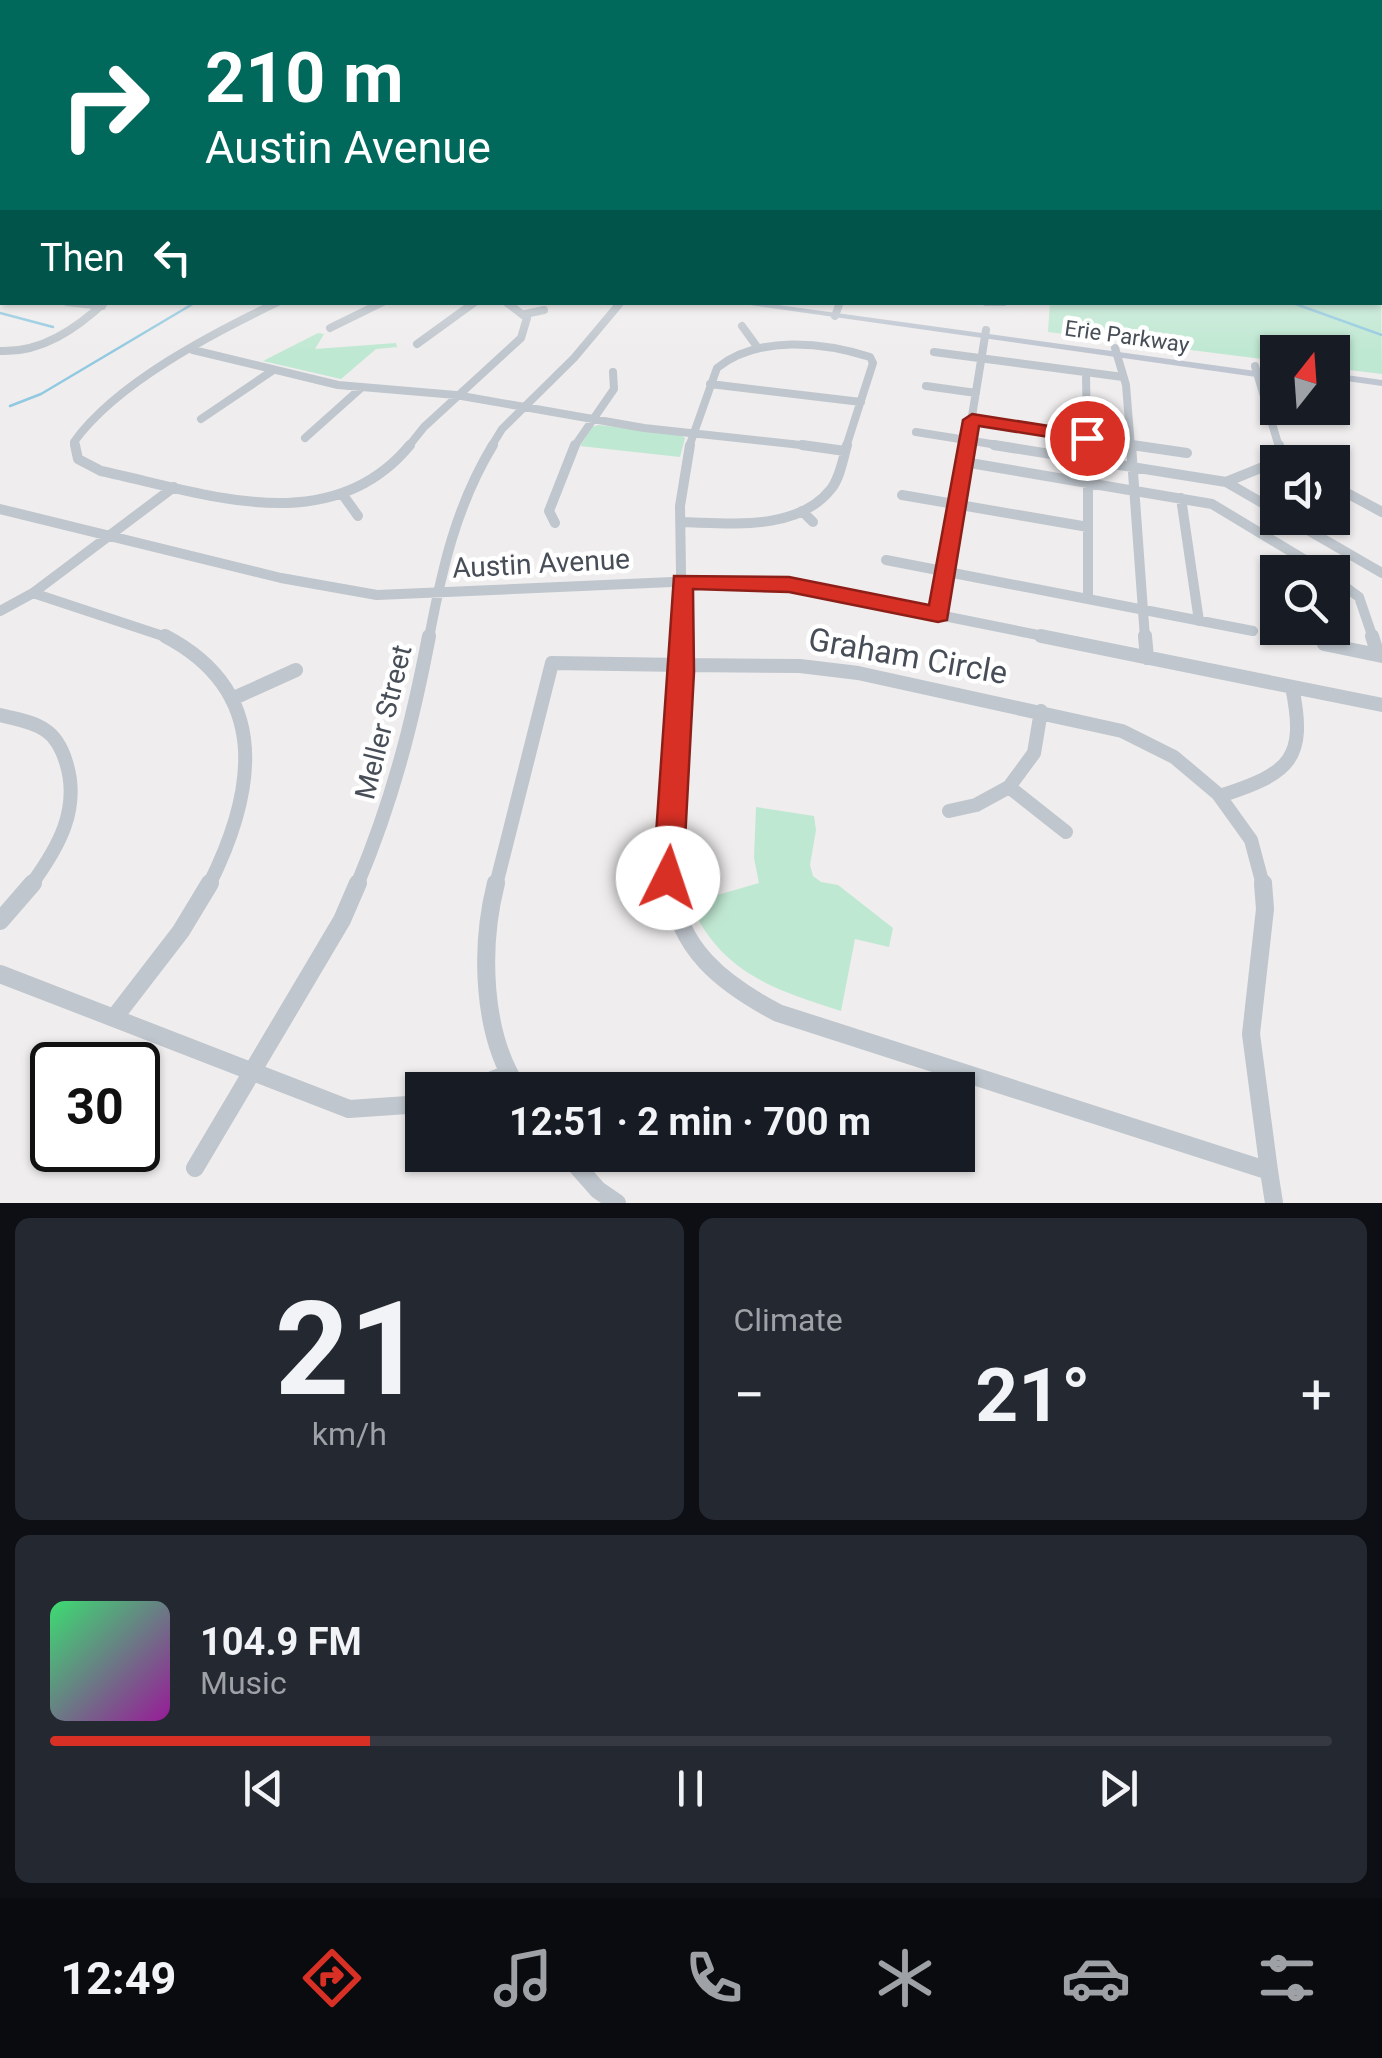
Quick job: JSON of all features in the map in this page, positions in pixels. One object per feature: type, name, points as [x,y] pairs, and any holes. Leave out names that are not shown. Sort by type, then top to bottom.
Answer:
[{"type":"main road","name":"Erie Parkway","points":[[772,305],[837,310]]},
{"type":"main road","name":"Erie Parkway","points":[[798,305],[1260,371]]},
{"type":"main road","name":"Erie Parkway","points":[[1256,370],[1260,370]]},
{"type":"main road","points":[[1350,379],[1382,383]]},
{"type":"main road","points":[[1350,387],[1382,391]]},
{"type":"street","points":[[0,351],[32,348],[86,319],[102,305]]},
{"type":"street","points":[[271,305],[245,317],[95,414],[74,442],[78,459],[87,465],[174,486],[274,506],[343,494],[390,470],[456,395],[521,338],[526,330],[525,314]]},
{"type":"street","points":[[330,328],[377,305]]},
{"type":"street","points":[[416,344],[471,305]]},
{"type":"street","points":[[511,305],[525,314],[544,310]]},
{"type":"street","name":"Meller Street","points":[[196,1168],[342,920],[388,811],[413,722],[438,592],[466,488],[486,453],[522,406],[574,358],[618,305]]},
{"type":"street","points":[[742,326],[758,348]]},
{"type":"street","points":[[938,614],[986,333]]},
{"type":"street","points":[[681,522],[755,522],[802,511],[828,494],[861,402],[873,362],[870,358],[806,346],[758,348],[720,365],[694,432],[682,482],[681,522],[682,664],[668,878],[680,926],[700,958],[728,986],[778,1013],[1269,1171]]},
{"type":"street","points":[[193,350],[360,388],[456,395],[592,420],[845,452]]},
{"type":"street","points":[[1116,351],[1123,377],[1130,444],[1147,658]]},
{"type":"street","points":[[934,352],[1123,377]]},
{"type":"street","points":[[1256,370],[1281,445]]},
{"type":"street","points":[[201,419],[272,371]]},
{"type":"street","points":[[555,523],[549,511],[553,493],[575,444],[614,389],[613,372]]},
{"type":"street","points":[[1086,373],[1087,438]]},
{"type":"street","points":[[710,384],[861,402]]},
{"type":"street","points":[[926,386],[976,394]]},
{"type":"street","points":[[305,438],[360,388]]},
{"type":"street","points":[[972,420],[1187,453]]},
{"type":"street","points":[[916,432],[1226,482],[1260,502]]},
{"type":"street","points":[[964,462],[1212,504],[1297,555]]},
{"type":"street","points":[[1226,482],[1260,470]]},
{"type":"street","points":[[1088,483],[1088,599]]},
{"type":"street","points":[[0,611],[33,592],[174,486]]},
{"type":"street","points":[[343,494],[358,516]]},
{"type":"street","points":[[902,495],[1088,527]]},
{"type":"street","points":[[1350,495],[1382,512]]},
{"type":"street","points":[[1181,498],[1199,620]]},
{"type":"street","points":[[802,511],[813,522]]},
{"type":"street","name":"Austin Avenue","points":[[2,513],[353,592],[682,581],[789,585],[1382,705]]},
{"type":"street","points":[[1316,535],[1382,573]]},
{"type":"street","points":[[886,560],[1253,631]]},
{"type":"street","points":[[1350,591],[1358,597],[1380,655]]},
{"type":"street","points":[[33,592],[175,642],[196,655],[234,698],[244,743],[243,780],[234,826],[202,900],[114,1018]]},
{"type":"street","points":[[1329,645],[1380,655]]},
{"type":"street","name":"Graham Circle","points":[[511,1072],[491,1004],[487,919],[552,663],[800,666],[858,672],[1095,723],[1151,743],[1224,795],[1261,868],[1266,899],[1252,991],[1251,1040],[1274,1203]]},
{"type":"street","points":[[234,698],[296,670]]},
{"type":"street","points":[[1224,795],[1275,778],[1294,758],[1301,732],[1292,688]]},
{"type":"street","points":[[949,811],[976,805],[1009,788],[1033,761],[1040,744],[1041,712]]},
{"type":"street","points":[[0,715],[45,730],[60,745],[73,774],[72,804],[46,866],[0,921]]},
{"type":"street","points":[[1009,788],[1066,832]]},
{"type":"street","points":[[0,974],[349,1110],[405,1105]]},
{"type":"street","points":[[582,1172],[616,1203]]},
{"type":"green space","points":[[1050,305],[1381,305],[1382,374],[1350,370],[1350,335],[1260,335],[1260,359],[1048,332]]},
{"type":"green space","points":[[318,333],[324,334],[315,349],[396,343],[397,347],[376,349],[341,379],[263,361]]},
{"type":"green space","points":[[592,427],[679,434],[685,438],[680,457],[580,446]]},
{"type":"green space","points":[[756,807],[814,816],[816,830],[810,865],[813,876],[838,885],[893,928],[889,947],[855,939],[841,1011],[772,986],[733,962],[703,927],[690,903],[759,883],[754,858]]},
{"type":"waterway","points":[[10,406],[41,394],[191,305]]},
{"type":"waterway","points":[[1298,305],[1382,335]]},
{"type":"waterway","points":[[0,313],[53,327]]},
{"type":"route","points":[[668,878],[682,672],[682,581],[789,585],[938,614],[972,420],[1087,438]]}]
